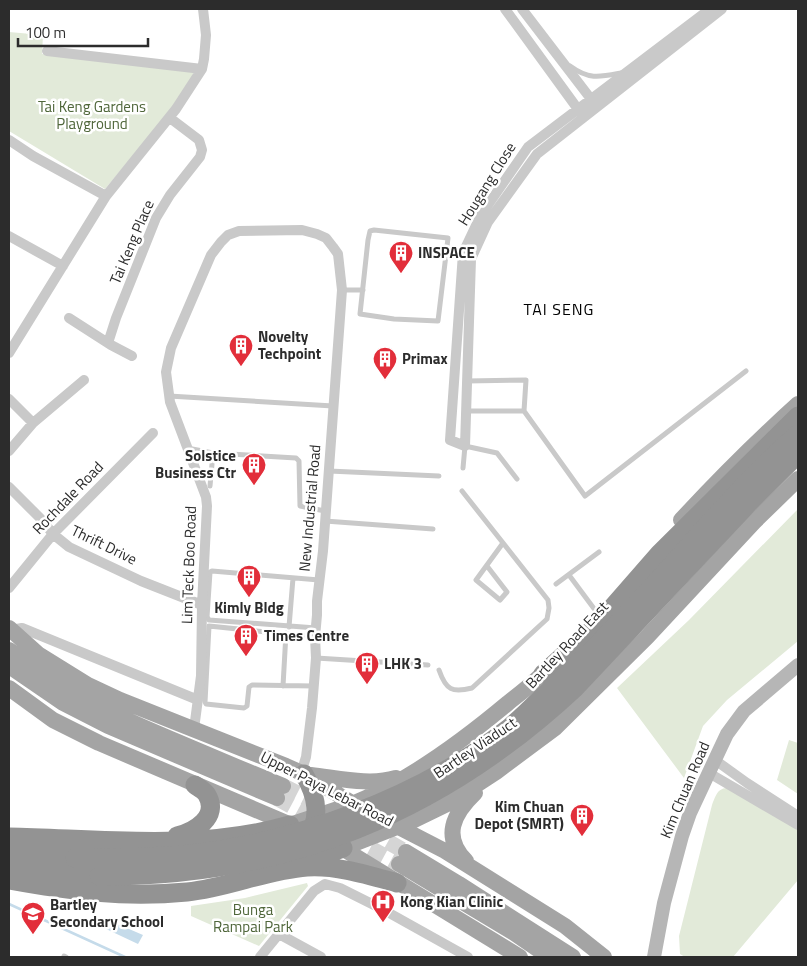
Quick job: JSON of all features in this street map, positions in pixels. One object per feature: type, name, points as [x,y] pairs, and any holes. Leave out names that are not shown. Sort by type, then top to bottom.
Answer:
[{"type":"highway","points":[[543,674],[597,625],[659,554],[798,416]]},
{"type":"highway","name":"Bartley Viaduct","points":[[9,852],[75,858],[129,858],[182,855],[275,838],[384,802],[449,768],[509,728],[568,674],[624,617],[746,483],[798,434]]},
{"type":"highway","name":"Bartley Viaduct","points":[[9,869],[99,876],[129,876],[201,870],[274,856],[317,844],[404,809],[456,780],[504,748],[553,708],[575,688],[749,503],[798,454]]},
{"type":"highway","points":[[274,873],[296,854],[314,825],[313,790],[297,771]]},
{"type":"highway","points":[[159,841],[189,834],[206,821],[210,810],[210,802],[206,794],[195,785]]},
{"type":"highway","points":[[9,837],[159,841],[219,839],[239,836],[282,821]]},
{"type":"highway","points":[[239,836],[262,845],[267,864],[245,880]]},
{"type":"highway","points":[[274,873],[343,848]]},
{"type":"highway","points":[[9,880],[59,889],[127,895],[188,892],[308,867],[363,874],[401,866]]},
{"type":"main road","name":"Bartley Road East","points":[[282,821],[314,825],[352,803],[367,798],[411,774],[465,737],[543,674],[714,484],[798,404]]},
{"type":"main road","points":[[343,848],[399,826],[447,804],[496,772],[555,728],[647,637],[754,522],[798,479]]},
{"type":"main road","name":"Upper Paya Lebar Road","points":[[10,629],[38,654],[81,681],[120,700],[297,771],[352,803],[399,826],[565,926],[604,957]]},
{"type":"main road","name":"Upper Paya Lebar Road","points":[[9,650],[29,667],[64,689],[114,716],[280,792],[108,726],[63,703],[9,666]]},
{"type":"main road","name":"Kim Chuan Road","points":[[654,957],[664,903],[682,836],[690,812],[715,760],[728,734],[744,711],[798,665]]},
{"type":"main road","points":[[9,688],[53,720],[99,743],[282,821],[308,807],[310,804],[297,771]]},
{"type":"main road","points":[[297,771],[385,781],[411,774]]},
{"type":"main road","points":[[481,874],[460,855],[454,846],[453,824],[466,802],[496,772]]},
{"type":"main road","points":[[314,825],[343,848],[459,884],[573,957]]},
{"type":"main road","points":[[401,866],[520,957]]},
{"type":"main road","points":[[401,866],[514,933],[549,957]]},
{"type":"street","points":[[9,353],[106,196],[170,118],[202,69],[206,35],[203,9]]},
{"type":"street","points":[[505,9],[584,117]]},
{"type":"street","points":[[522,9],[594,102]]},
{"type":"street","name":"Hougang Close","points":[[710,9],[624,73],[594,102],[584,117],[537,154],[488,222],[471,259],[465,446],[450,440],[463,253],[481,215],[528,147],[577,108],[594,102],[722,9]]},
{"type":"street","points":[[47,51],[202,69]]},
{"type":"street","name":"Tai Keng Place","points":[[108,343],[156,218],[170,195],[200,157],[202,150],[199,140],[170,118]]},
{"type":"street","points":[[9,140],[33,156],[106,196]]},
{"type":"street","name":"Lim Teck Boo Road","points":[[194,729],[201,676],[202,605],[208,506],[169,396],[166,372],[171,348],[211,255],[228,235],[239,231],[302,230],[326,238],[333,247]]},
{"type":"street","points":[[9,236],[63,266]]},
{"type":"street","name":"New Industrial Road","points":[[297,771],[306,757],[316,658],[315,632],[323,551],[342,290],[338,254],[333,247]]},
{"type":"street","points":[[70,318],[132,356]]},
{"type":"street","points":[[9,451],[33,422],[84,380]]},
{"type":"street","points":[[9,399],[33,422]]},
{"type":"street","name":"Rochdale Road","points":[[9,588],[53,534],[153,433]]},
{"type":"street","name":"Thrift Drive","points":[[9,488],[40,518],[53,534],[69,547],[141,581],[202,605]]},
{"type":"street","name":"Upper Paya Lebar Road","points":[[10,629],[22,628],[198,700]]},
{"type":"street","points":[[715,760],[798,816]]},
{"type":"street","points":[[709,773],[798,825]]},
{"type":"street","points":[[260,957],[314,891],[325,884],[340,888],[468,957]]},
{"type":"street","points":[[279,934],[321,957]]},
{"type":"lane","points":[[556,55],[581,75],[599,77],[624,73]]},
{"type":"lane","points":[[370,231],[448,238],[440,319],[437,322],[360,314],[363,290],[370,231]]},
{"type":"lane","points":[[342,290],[363,290]]},
{"type":"lane","points":[[467,381],[526,380],[524,411],[585,496],[746,372]]},
{"type":"lane","points":[[169,396],[334,406]]},
{"type":"lane","points":[[466,411],[524,411]]},
{"type":"lane","points":[[463,468],[465,446],[497,453],[517,479]]},
{"type":"lane","points":[[188,448],[213,453],[296,458],[299,461],[300,506],[325,516],[433,529]]},
{"type":"lane","points":[[210,486],[213,453]]},
{"type":"lane","points":[[328,471],[439,476]]},
{"type":"lane","points":[[439,670],[443,682],[449,688],[460,690],[472,688],[547,619],[549,608],[548,600],[462,491]]},
{"type":"lane","points":[[487,566],[507,592],[500,600],[476,580],[503,543]]},
{"type":"lane","points":[[556,584],[599,552]]},
{"type":"lane","points":[[315,632],[289,626],[209,620],[207,616],[211,571],[320,580]]},
{"type":"lane","points":[[569,575],[598,614]]},
{"type":"lane","points":[[289,626],[293,578]]},
{"type":"lane","points":[[313,686],[250,685],[247,706],[244,708],[206,704],[205,702],[209,626],[286,633],[315,632]]},
{"type":"lane","points":[[284,686],[286,633]]},
{"type":"lane","points":[[316,658],[428,665]]},
{"type":"green space","name":"Tai Keng Gardens Playground","points":[[9,32],[43,35],[42,54],[195,70],[183,95],[105,189],[9,131]]},
{"type":"green space","points":[[798,509],[798,641],[727,700],[703,726],[684,778],[617,688],[689,620]]},
{"type":"green space","points":[[789,740],[798,743],[798,794],[777,780]]},
{"type":"green space","points":[[735,787],[750,795],[798,830],[798,880],[733,957],[685,957],[680,954],[679,936],[712,805],[719,791]]},
{"type":"green space","name":"Bunga Rampai Park","points":[[307,883],[308,886],[259,946],[191,916],[191,906],[245,898]]},
{"type":"water","points":[[108,920],[143,935],[138,944],[104,928]]},
{"type":"waterway","points":[[9,904],[125,957]]},
{"type":"tunnel","points":[[283,786],[324,807]]},
{"type":"tunnel","points":[[277,798],[323,823]]},
{"type":"tunnel","points":[[367,830],[406,852]]},
{"type":"tunnel","points":[[349,837],[399,864]]},
{"type":"place","name":"INSPACE","points":[[401,274]]},
{"type":"place","name":"Novelty Techpoint","points":[[241,367]]},
{"type":"place","name":"Primax","points":[[385,380]]},
{"type":"place","name":"Solstice Business Ctr","points":[[254,486]]},
{"type":"place","name":"Kimly Bldg","points":[[249,598]]},
{"type":"place","name":"Times Centre","points":[[246,657]]},
{"type":"place","name":"LHK 3","points":[[367,685]]},
{"type":"place","name":"Kim Chuan Depot (SMRT)","points":[[582,837]]},
{"type":"place","name":"Kong Kian Clinic","points":[[383,923]]},
{"type":"place","name":"Bartley Secondary School","points":[[33,935]]},
{"type":"district","name":"TAI SENG","points":[[559,309]]}]
